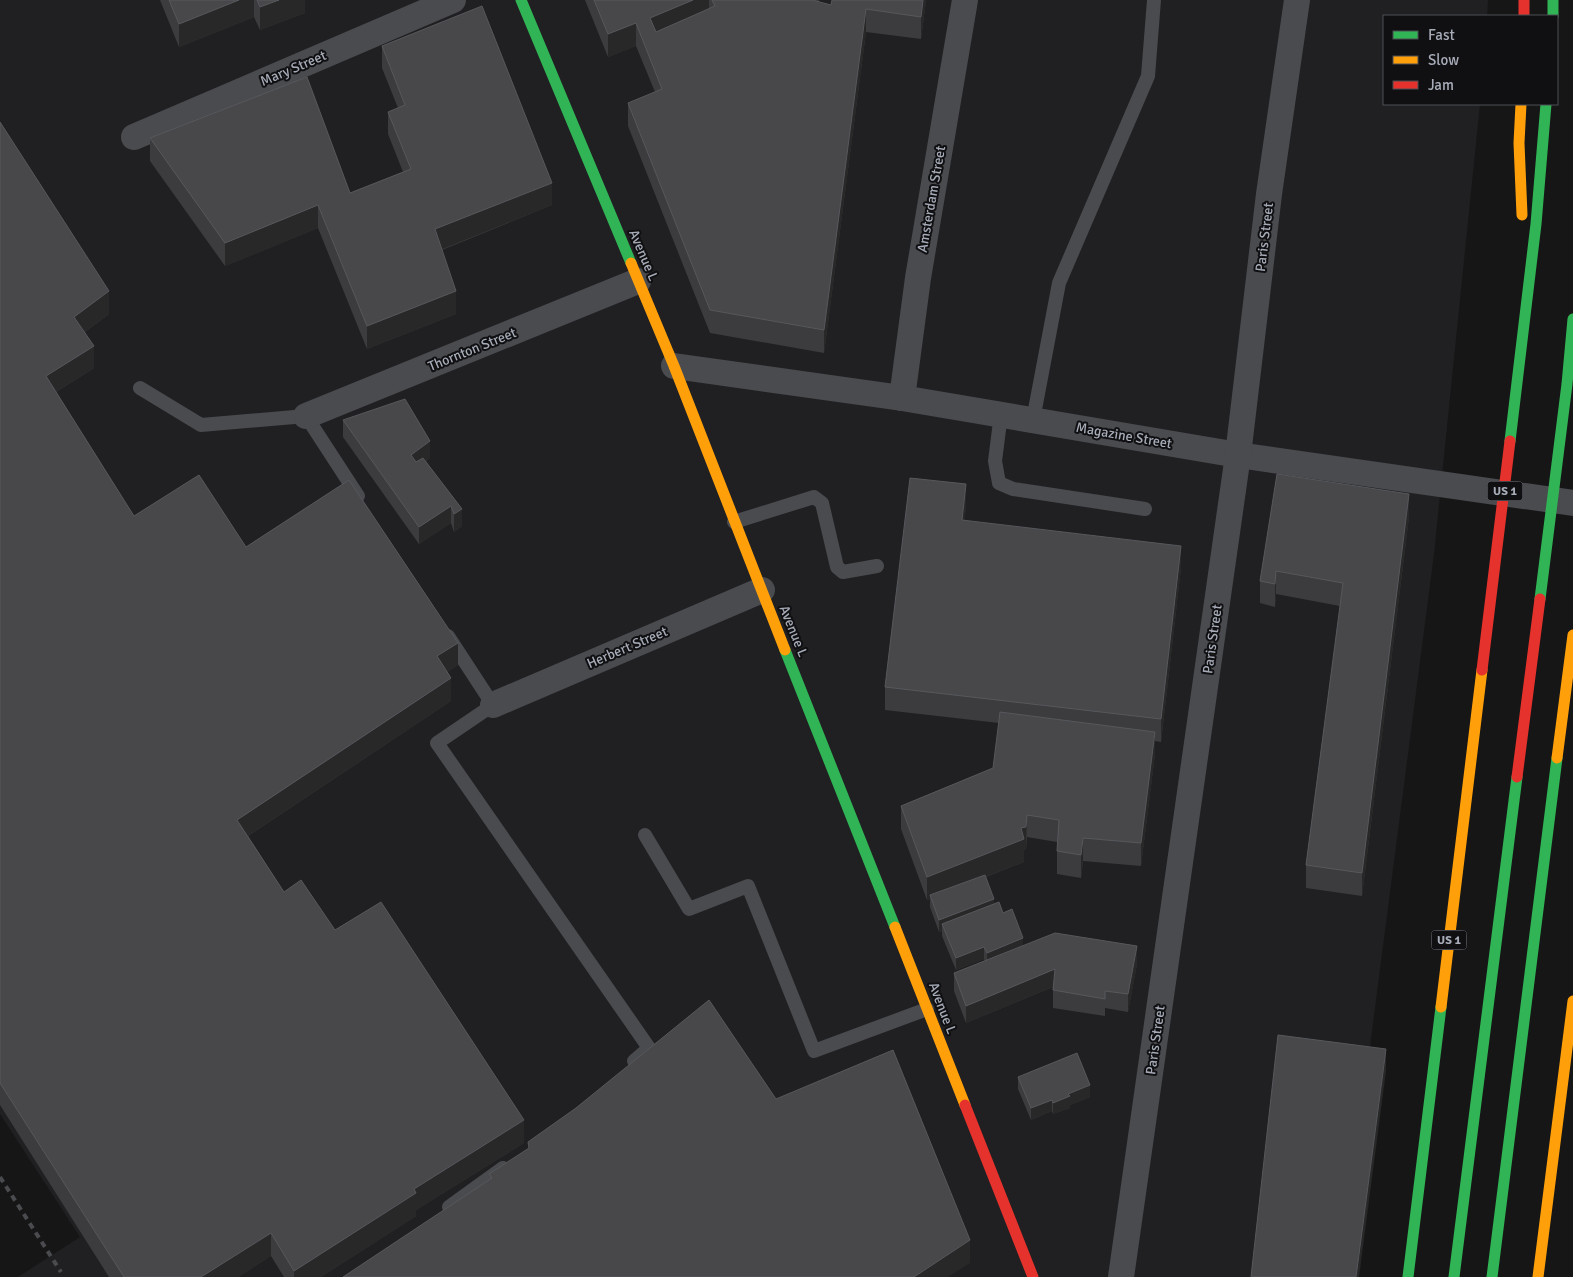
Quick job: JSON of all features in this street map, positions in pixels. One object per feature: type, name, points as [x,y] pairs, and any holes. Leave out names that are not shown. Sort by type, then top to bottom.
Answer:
[{"type":"main road","name":"Avenue L","points":[[521,0],[674,366],[1033,1277]]},
{"type":"main road","points":[[1524,0],[1524,15]]},
{"type":"main road","points":[[1553,15],[1554,0]]},
{"type":"main road","points":[[1521,105],[1519,143],[1526,304]]},
{"type":"main road","name":"US 1","points":[[1408,1277],[1518,378],[1536,224],[1546,105]]},
{"type":"main road","points":[[1454,1277],[1567,384],[1573,319]]},
{"type":"main road","points":[[1492,1277],[1573,635]]},
{"type":"main road","points":[[1538,1277],[1573,1001]]},
{"type":"street","name":"Mary Street","points":[[134,137],[453,0]]},
{"type":"street","name":"Amsterdam Street","points":[[902,398],[918,278],[965,0]]},
{"type":"street","name":"Paris Street","points":[[1121,1277],[1238,455],[1269,194],[1297,0]]},
{"type":"street","name":"Thornton Street","points":[[306,416],[638,281]]},
{"type":"street","name":"Magazine Street","points":[[674,366],[902,398],[1238,455],[1573,503]]},
{"type":"street","name":"Herbert Street","points":[[493,705],[762,590]]},
{"type":"lane","points":[[1034,420],[1059,283],[1148,76],[1154,0]]},
{"type":"lane","points":[[140,388],[201,425],[306,416],[364,507]]},
{"type":"lane","points":[[1001,414],[995,461],[1000,484],[1013,489],[1145,509]]},
{"type":"lane","points":[[734,522],[814,497],[822,503],[836,568],[843,572],[878,566]]},
{"type":"lane","points":[[439,622],[493,705],[437,743],[649,1048],[627,1067]]},
{"type":"lane","points":[[645,835],[689,909],[748,886],[814,1051],[927,1009]]},
{"type":"lane","points":[[436,1216],[514,1159]]},
{"type":"shaded area","points":[[0,0],[1488,0],[1487,15],[1383,15],[1383,105],[1480,105],[1434,554],[1340,1277],[18,1277],[80,1237],[0,1114]]},
{"type":"building","points":[[169,0],[239,0],[179,24]]},
{"type":"building","points":[[257,0],[279,0],[260,7]]},
{"type":"building","points":[[594,0],[693,0],[650,18],[656,32],[715,6],[712,0],[812,0],[831,5],[832,0],[923,0],[921,17],[866,9],[824,330],[710,310],[628,103],[662,89],[636,23],[608,34]]},
{"type":"building","points":[[482,6],[552,183],[435,229],[456,291],[367,326],[318,205],[225,243],[150,138],[307,77],[350,193],[411,169],[388,112],[405,105],[382,46]]},
{"type":"building","points":[[0,122],[109,291],[74,317],[94,346],[46,376],[134,516],[199,475],[246,547],[349,480],[458,643],[437,656],[451,678],[237,820],[284,892],[301,880],[335,930],[381,902],[524,1120],[414,1189],[416,1193],[294,1271],[271,1233],[201,1277],[124,1277],[0,1083]]},
{"type":"building","points":[[405,399],[430,441],[411,455],[416,462],[423,458],[462,509],[454,514],[451,506],[419,527],[343,420]]},
{"type":"building","points":[[1277,474],[1409,494],[1362,873],[1306,865],[1343,583],[1276,571],[1275,584],[1260,581]]},
{"type":"building","points":[[910,478],[966,484],[962,520],[1181,546],[1161,719],[885,687]]},
{"type":"building","points":[[1000,712],[1155,732],[1141,843],[1083,838],[1081,855],[1057,851],[1059,820],[1027,815],[1026,827],[1021,828],[1024,839],[927,877],[901,806],[993,768]]},
{"type":"building","points":[[985,875],[994,899],[939,920],[930,895]]},
{"type":"building","points":[[999,902],[1003,913],[1012,909],[1023,938],[987,953],[984,947],[956,958],[942,924]]},
{"type":"building","points":[[1055,933],[1137,946],[1128,994],[1105,991],[1105,999],[1053,990],[1055,969],[966,1006],[954,973]]},
{"type":"building","points":[[709,1000],[776,1099],[893,1050],[970,1240],[914,1277],[343,1277],[492,1178],[489,1174],[529,1148],[528,1142],[576,1108]]},
{"type":"building","points":[[1278,1035],[1386,1049],[1356,1277],[1251,1277]]},
{"type":"building","points":[[1077,1053],[1090,1085],[1068,1094],[1070,1096],[1053,1103],[1052,1100],[1031,1108],[1018,1077]]},
{"type":"railway","points":[[0,1177],[61,1272]]},
{"type":"traffic: fast","points":[[521,0],[631,263]]},
{"type":"traffic: fast","points":[[1553,0],[1553,15]]},
{"type":"traffic: fast","points":[[1510,441],[1536,224],[1546,105]]},
{"type":"traffic: fast","points":[[1540,599],[1567,384],[1573,319]]},
{"type":"traffic: fast","points":[[785,650],[895,927]]},
{"type":"traffic: fast","points":[[1492,1277],[1557,758]]},
{"type":"traffic: fast","points":[[1454,1277],[1517,777]]},
{"type":"traffic: fast","points":[[1408,1277],[1441,1007]]},
{"type":"traffic: slow","points":[[1521,105],[1519,143],[1522,215]]},
{"type":"traffic: slow","points":[[631,263],[674,366],[785,650]]},
{"type":"traffic: slow","points":[[1557,758],[1573,635]]},
{"type":"traffic: slow","points":[[1441,1007],[1482,670]]},
{"type":"traffic: slow","points":[[895,927],[965,1105]]},
{"type":"traffic: slow","points":[[1538,1277],[1573,1001]]},
{"type":"traffic: jam","points":[[1524,0],[1524,15]]},
{"type":"traffic: jam","points":[[1482,670],[1510,441]]},
{"type":"traffic: jam","points":[[1517,777],[1540,599]]},
{"type":"traffic: jam","points":[[965,1105],[1033,1277]]}]
